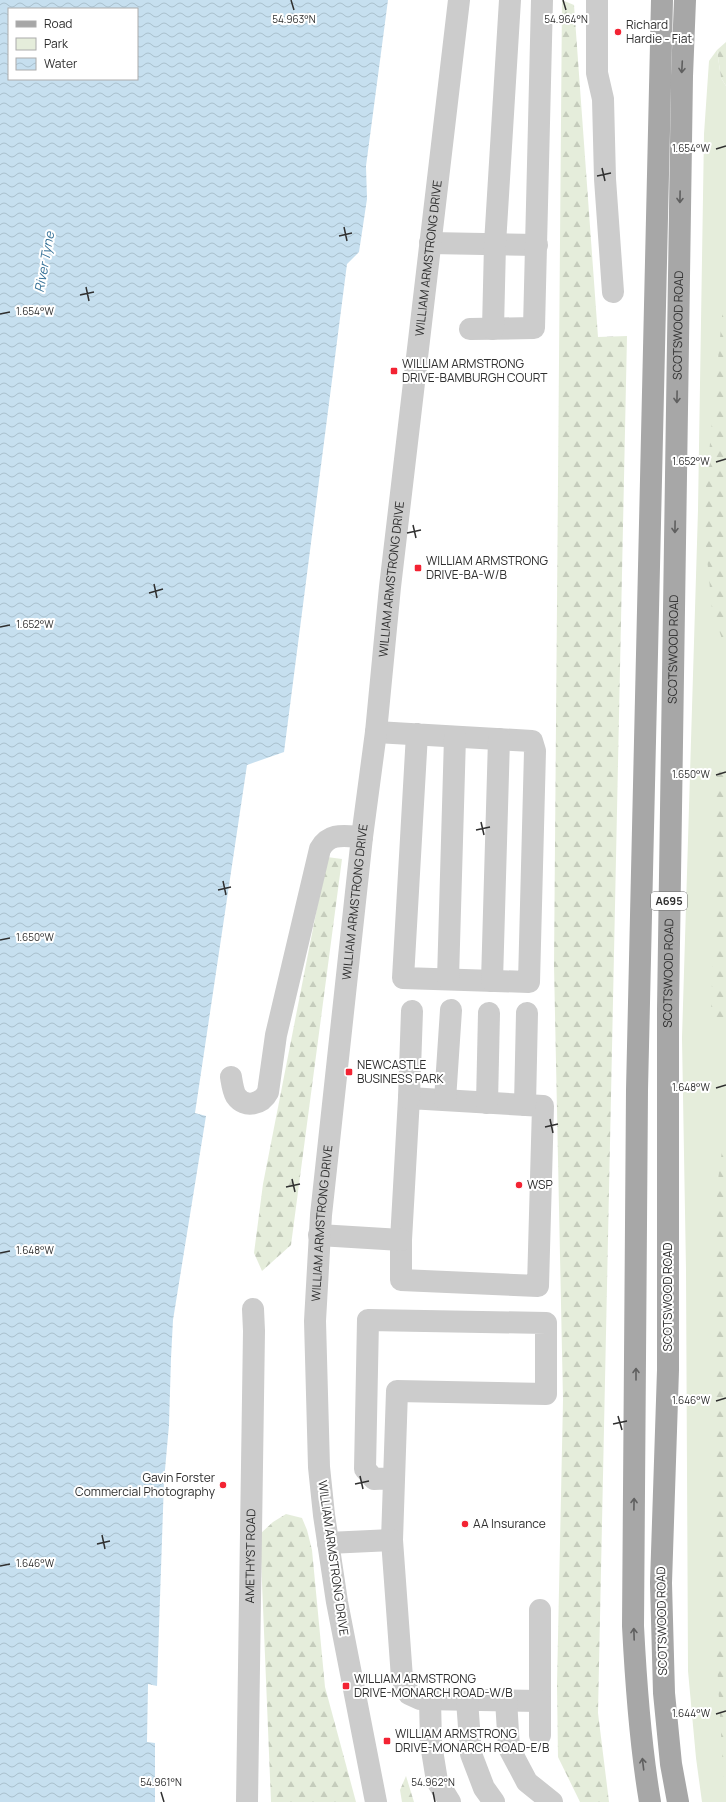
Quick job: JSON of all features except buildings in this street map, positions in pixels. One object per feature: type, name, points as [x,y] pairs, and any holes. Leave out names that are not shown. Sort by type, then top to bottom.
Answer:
[{"type":"main road","name":"SCOTSWOOD ROAD","points":[[650,1802],[644,1768],[636,1693],[633,1626],[637,1090],[662,0]]},
{"type":"main road","name":"SCOTSWOOD ROAD","points":[[678,1802],[664,1693],[661,1583],[668,1370],[668,1009],[681,91],[685,0]]},
{"type":"street","name":"WILLIAM ARMSTRONG DRIVE","points":[[376,1802],[339,1610],[328,1543],[319,1467],[315,1352],[319,1235],[362,837],[376,732],[392,571],[459,0]]},
{"type":"street","points":[[493,329],[495,244],[510,0]]},
{"type":"street","points":[[470,329],[534,328],[542,0]]},
{"type":"street","points":[[597,0],[597,73],[604,111],[605,179],[613,292]]},
{"type":"street","points":[[430,243],[537,245]]},
{"type":"street","points":[[376,732],[417,734],[455,737],[532,741],[536,751],[529,982],[403,978],[417,734]]},
{"type":"street","points":[[448,979],[455,737]]},
{"type":"street","points":[[492,981],[499,739]]},
{"type":"street","points":[[231,1077],[237,1097],[245,1103],[260,1102],[265,1098],[268,1092],[276,1035],[320,849],[324,842],[330,837],[362,837]]},
{"type":"street","points":[[445,1100],[451,1010]]},
{"type":"street","points":[[409,1098],[543,1106],[538,1286],[401,1280],[401,1240],[412,1011]]},
{"type":"street","points":[[487,1103],[490,1013]]},
{"type":"street","points":[[525,1105],[527,1014]]},
{"type":"street","points":[[319,1235],[401,1240]]},
{"type":"street","name":"AMETHYST ROAD","points":[[247,1802],[254,1331],[253,1309]]},
{"type":"street","points":[[394,1478],[374,1479],[365,1469],[368,1320],[546,1323],[546,1394],[397,1391],[392,1540],[402,1678],[409,1694],[420,1699],[540,1701]]},
{"type":"street","points":[[328,1543],[392,1540]]},
{"type":"street","points":[[540,1610],[540,1735]]},
{"type":"street","points":[[430,1699],[431,1744],[438,1781],[450,1802]]},
{"type":"street","points":[[466,1700],[471,1754],[484,1788],[494,1802]]},
{"type":"street","points":[[506,1700],[509,1748],[536,1798]]},
{"type":"green space","points":[[562,0],[574,5],[598,337],[627,336],[598,1713],[609,1802],[580,1802],[558,1757],[557,1685],[563,1400],[554,966]]},
{"type":"green space","points":[[726,42],[726,86],[721,78],[717,50]]},
{"type":"green space","points":[[717,50],[721,78],[726,86],[726,1802],[702,1802],[696,1758],[688,1671],[686,1270],[682,1038],[698,510],[704,134],[709,61]]},
{"type":"green space","points":[[726,275],[726,651],[712,609],[703,517]]},
{"type":"green space","points":[[725,755],[726,1034],[711,1018],[716,838],[713,780]]},
{"type":"green space","points":[[327,857],[342,859],[291,1245],[262,1271],[254,1253],[263,1184]]},
{"type":"green space","points":[[726,1122],[725,1802],[716,1648],[715,1324],[717,1187]]},
{"type":"green space","points":[[286,1514],[302,1518],[312,1550],[325,1687],[356,1802],[271,1802],[260,1534],[273,1522]]},
{"type":"green space","points":[[406,1776],[414,1802],[402,1802],[400,1790]]},
{"type":"water","name":"River Tyne","points":[[0,0],[388,0],[366,166],[367,199],[359,252],[347,264],[284,752],[247,765],[195,1113],[206,1116],[173,1320],[169,1425],[164,1481],[157,1686],[148,1684],[147,1742],[155,1743],[155,1802],[0,1802]]},
{"type":"place","name":"Richard Hardie - Fiat","points":[[618,32]]},
{"type":"place","name":"WILLIAM ARMSTRONG DRIVE-BAMBURGH COURT","points":[[394,371]]},
{"type":"place","name":"WILLIAM ARMSTRONG DRIVE-BA-W/B","points":[[418,568]]},
{"type":"place","name":"NEWCASTLE BUSINESS PARK","points":[[349,1072]]},
{"type":"place","name":"WSP","points":[[519,1185]]},
{"type":"place","name":"Gavin Forster Commercial Photography","points":[[223,1485]]},
{"type":"place","name":"AA Insurance","points":[[465,1524]]},
{"type":"place","name":"WILLIAM ARMSTRONG DRIVE-MONARCH ROAD-W/B","points":[[346,1686]]},
{"type":"place","name":"WILLIAM ARMSTRONG DRIVE-MONARCH ROAD-E/B","points":[[387,1741]]}]
